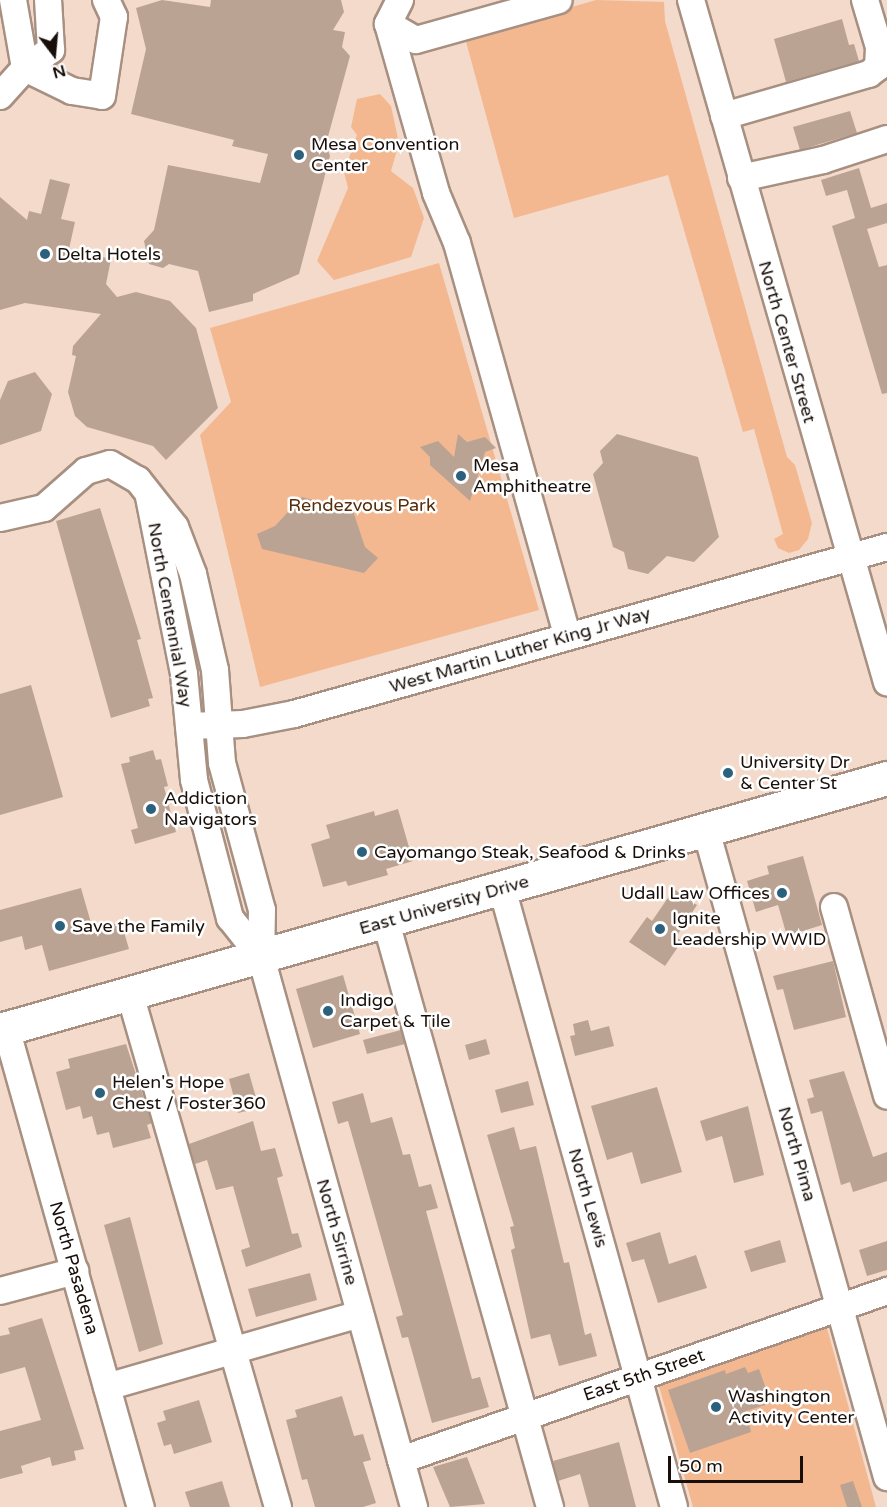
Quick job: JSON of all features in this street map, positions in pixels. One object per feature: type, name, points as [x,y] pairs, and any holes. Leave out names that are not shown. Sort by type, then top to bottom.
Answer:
[{"type":"main road","name":"East University Drive","points":[[3,1029],[887,778]]},
{"type":"street","points":[[13,0],[25,68]]},
{"type":"street","points":[[0,96],[25,68],[51,50],[48,0]]},
{"type":"street","points":[[25,68],[72,90],[102,96],[114,17],[106,0]]},
{"type":"street","points":[[400,0],[388,24],[436,193],[457,243],[568,637]]},
{"type":"street","points":[[388,24],[416,40],[559,0]]},
{"type":"street","name":"North Center Street","points":[[691,0],[848,557],[887,682]]},
{"type":"street","points":[[865,0],[887,72]]},
{"type":"street","points":[[724,116],[868,74],[878,67],[879,47]]},
{"type":"street","points":[[741,178],[823,160],[887,139]]},
{"type":"street","name":"North Centennial Way","points":[[0,518],[44,508],[86,471],[99,465],[110,464],[128,471],[149,493],[175,527],[193,574],[215,670],[225,785],[262,910],[261,957]]},
{"type":"street","name":"North Centennial Way","points":[[149,493],[182,662],[194,780],[231,918],[261,957]]},
{"type":"street","name":"West Martin Luther King Jr Way","points":[[189,726],[294,714],[887,547]]},
{"type":"street","name":"North Pima","points":[[706,830],[887,1478]]},
{"type":"street","name":"North Lewis","points":[[502,888],[674,1507]]},
{"type":"street","points":[[834,907],[887,1096]]},
{"type":"street","points":[[386,922],[550,1507]]},
{"type":"street","name":"North Sirrine","points":[[261,957],[414,1507]]},
{"type":"street","points":[[130,994],[278,1507]]},
{"type":"street","name":"North Pasadena","points":[[3,1029],[75,1270],[141,1507]]},
{"type":"street","points":[[0,1291],[75,1270]]},
{"type":"street","name":"East 5th Street","points":[[401,1460],[887,1291]]},
{"type":"street","points":[[107,1386],[360,1314]]},
{"type":"green space","points":[[596,0],[664,2],[665,21],[787,457],[795,465],[812,523],[808,539],[799,550],[789,553],[778,548],[774,539],[783,534],[754,429],[743,432],[668,175],[514,218],[465,38]]},
{"type":"green space","points":[[380,94],[391,106],[399,143],[391,171],[413,188],[424,218],[411,257],[334,280],[317,261],[348,188],[344,172],[357,135],[351,127],[357,99]]},
{"type":"green space","name":"Rendezvous Park","points":[[439,263],[539,610],[260,687],[200,435],[231,402],[210,328]]},
{"type":"green space","points":[[827,1328],[876,1507],[693,1507],[659,1386]]},
{"type":"building","name":"Mesa Convention Center","points":[[162,0],[210,7],[211,0],[341,0],[344,12],[333,30],[345,32],[342,47],[350,56],[326,144],[330,156],[299,274],[253,294],[253,301],[209,312],[198,271],[169,264],[163,268],[149,264],[144,241],[154,230],[168,165],[260,183],[268,154],[232,146],[234,140],[131,114],[146,49],[136,8]]},
{"type":"building","points":[[842,19],[849,45],[854,44],[859,61],[786,82],[774,39]]},
{"type":"building","points":[[850,111],[857,133],[800,150],[793,127]]},
{"type":"building","points":[[859,168],[871,208],[887,203],[887,223],[867,229],[879,267],[887,265],[887,393],[882,394],[832,226],[855,218],[847,190],[826,196],[821,180]]},
{"type":"building","points":[[50,179],[70,184],[61,219],[75,222],[69,249],[111,259],[106,284],[117,297],[136,292],[170,301],[196,328],[218,408],[166,460],[153,446],[87,427],[75,416],[68,392],[76,356],[72,355],[73,346],[101,314],[25,303],[0,310],[0,197],[27,220],[29,211],[41,214]]},
{"type":"building","points":[[35,372],[52,394],[41,431],[0,445],[0,400],[8,381]]},
{"type":"building","name":"Mesa Amphitheatre","points":[[458,434],[467,442],[485,437],[496,448],[485,452],[470,501],[430,465],[430,457],[420,447],[438,441],[454,457]]},
{"type":"building","points":[[617,434],[698,457],[719,537],[694,562],[667,556],[648,574],[628,569],[624,552],[613,547],[593,474],[603,463],[600,451]]},
{"type":"building","points":[[302,497],[353,511],[365,547],[378,558],[364,573],[262,549],[257,534],[275,526]]},
{"type":"building","points":[[100,508],[141,639],[137,640],[153,698],[148,699],[150,706],[111,718],[56,521]]},
{"type":"building","points":[[31,685],[63,797],[0,815],[0,694]]},
{"type":"building","name":"Addiction Navigators","points":[[153,750],[156,760],[161,759],[168,786],[164,787],[176,832],[135,844],[131,830],[138,828],[121,764],[130,762],[129,757]]},
{"type":"building","name":"Cayomango Steak, Seafood & Drinks","points":[[398,809],[413,861],[386,869],[388,875],[348,886],[346,881],[323,887],[311,844],[330,838],[326,825],[374,811],[375,816]]},
{"type":"building","name":"Udall Law Offices","points":[[803,856],[822,925],[787,936],[778,905],[756,912],[747,881],[769,874],[767,866]]},
{"type":"building","name":"Save the Family","points":[[81,888],[93,930],[121,922],[129,949],[49,971],[42,945],[25,950],[22,936],[0,942],[0,910]]},
{"type":"building","name":"Ignite Leadership WWID","points":[[674,889],[697,905],[676,937],[682,941],[665,966],[629,942],[647,917],[652,921]]},
{"type":"building","points":[[833,961],[846,1017],[794,1030],[783,989],[777,990],[773,976]]},
{"type":"building","name":"Indigo Carpet & Tile","points":[[343,975],[360,1034],[313,1048],[296,989]]},
{"type":"building","points":[[588,1020],[591,1031],[609,1026],[614,1046],[575,1056],[570,1036],[575,1035],[573,1024]]},
{"type":"building","points":[[401,1030],[405,1044],[367,1054],[363,1040]]},
{"type":"building","points":[[486,1039],[490,1054],[469,1060],[465,1045]]},
{"type":"building","name":"Helen's Hope Chest / Foster360","points":[[126,1044],[152,1123],[147,1125],[151,1138],[113,1148],[109,1132],[97,1135],[92,1116],[83,1119],[80,1106],[66,1110],[56,1072],[70,1068],[68,1059]]},
{"type":"building","points":[[844,1071],[873,1157],[887,1152],[887,1181],[853,1192],[850,1182],[841,1185],[822,1111],[811,1114],[807,1099],[814,1097],[809,1080]]},
{"type":"building","points":[[249,1073],[259,1108],[238,1113],[229,1079]]},
{"type":"building","points":[[528,1081],[534,1105],[501,1113],[495,1090]]},
{"type":"building","points":[[657,1087],[682,1172],[641,1184],[632,1152],[607,1160],[591,1106]]},
{"type":"building","points":[[363,1093],[371,1123],[392,1117],[403,1155],[410,1154],[419,1187],[431,1184],[438,1208],[426,1211],[472,1379],[480,1377],[489,1407],[432,1423],[408,1337],[402,1338],[396,1317],[403,1315],[348,1121],[338,1124],[332,1102]]},
{"type":"building","points":[[748,1106],[764,1175],[734,1183],[722,1136],[706,1141],[700,1121]]},
{"type":"building","points":[[253,1121],[261,1151],[275,1148],[283,1176],[277,1178],[292,1234],[298,1233],[302,1247],[246,1267],[241,1250],[250,1247],[233,1186],[216,1190],[207,1160],[195,1164],[189,1144]]},
{"type":"building","points":[[514,1127],[520,1150],[536,1146],[564,1263],[569,1262],[585,1335],[591,1333],[597,1356],[559,1366],[550,1334],[531,1339],[511,1250],[515,1248],[510,1227],[514,1226],[487,1135]]},
{"type":"building","points":[[130,1217],[163,1344],[139,1352],[104,1225]]},
{"type":"building","points":[[660,1232],[669,1264],[696,1255],[707,1288],[658,1303],[644,1259],[632,1262],[626,1243]]},
{"type":"building","points":[[780,1240],[786,1262],[751,1272],[744,1251]]},
{"type":"building","points":[[887,1241],[887,1270],[867,1276],[859,1250]]},
{"type":"building","points":[[310,1273],[317,1300],[256,1317],[248,1289]]},
{"type":"building","points":[[42,1318],[84,1449],[74,1451],[76,1460],[52,1466],[50,1457],[21,1466],[23,1473],[0,1479],[0,1431],[41,1420],[25,1367],[0,1374],[0,1336],[10,1334],[8,1328]]},
{"type":"building","name":"Washington Activity Center","points":[[745,1367],[748,1373],[759,1369],[771,1403],[746,1411],[751,1432],[690,1453],[668,1390],[725,1370],[726,1374]]},
{"type":"building","points":[[342,1396],[354,1436],[363,1434],[371,1460],[363,1462],[376,1503],[363,1507],[315,1507],[307,1479],[302,1480],[286,1420],[297,1417],[295,1410]]},
{"type":"building","points":[[199,1400],[212,1442],[174,1454],[171,1444],[164,1446],[157,1423],[166,1420],[163,1411]]},
{"type":"building","points":[[619,1442],[636,1507],[589,1507],[580,1474],[558,1481],[553,1461]]},
{"type":"building","points":[[467,1457],[485,1504],[450,1507],[433,1467]]},
{"type":"building","points":[[222,1481],[230,1507],[190,1507],[185,1492]]},
{"type":"building","points":[[853,1481],[862,1507],[847,1507],[840,1485]]},
{"type":"place","name":"Mesa Convention Center","points":[[299,155]]},
{"type":"place","name":"Delta Hotels","points":[[45,254]]},
{"type":"place","name":"Mesa Amphitheatre","points":[[461,476]]},
{"type":"place","name":"University Dr & Center St","points":[[728,773]]},
{"type":"place","name":"Addiction Navigators","points":[[151,809]]},
{"type":"place","name":"Cayomango Steak, Seafood & Drinks","points":[[362,852]]},
{"type":"place","name":"Udall Law Offices","points":[[782,893]]},
{"type":"place","name":"Save the Family","points":[[60,926]]},
{"type":"place","name":"Ignite Leadership WWID","points":[[660,929]]},
{"type":"place","name":"Indigo Carpet & Tile","points":[[328,1011]]},
{"type":"place","name":"Helen's Hope Chest / Foster360","points":[[100,1093]]},
{"type":"place","name":"Washington Activity Center","points":[[716,1407]]}]
